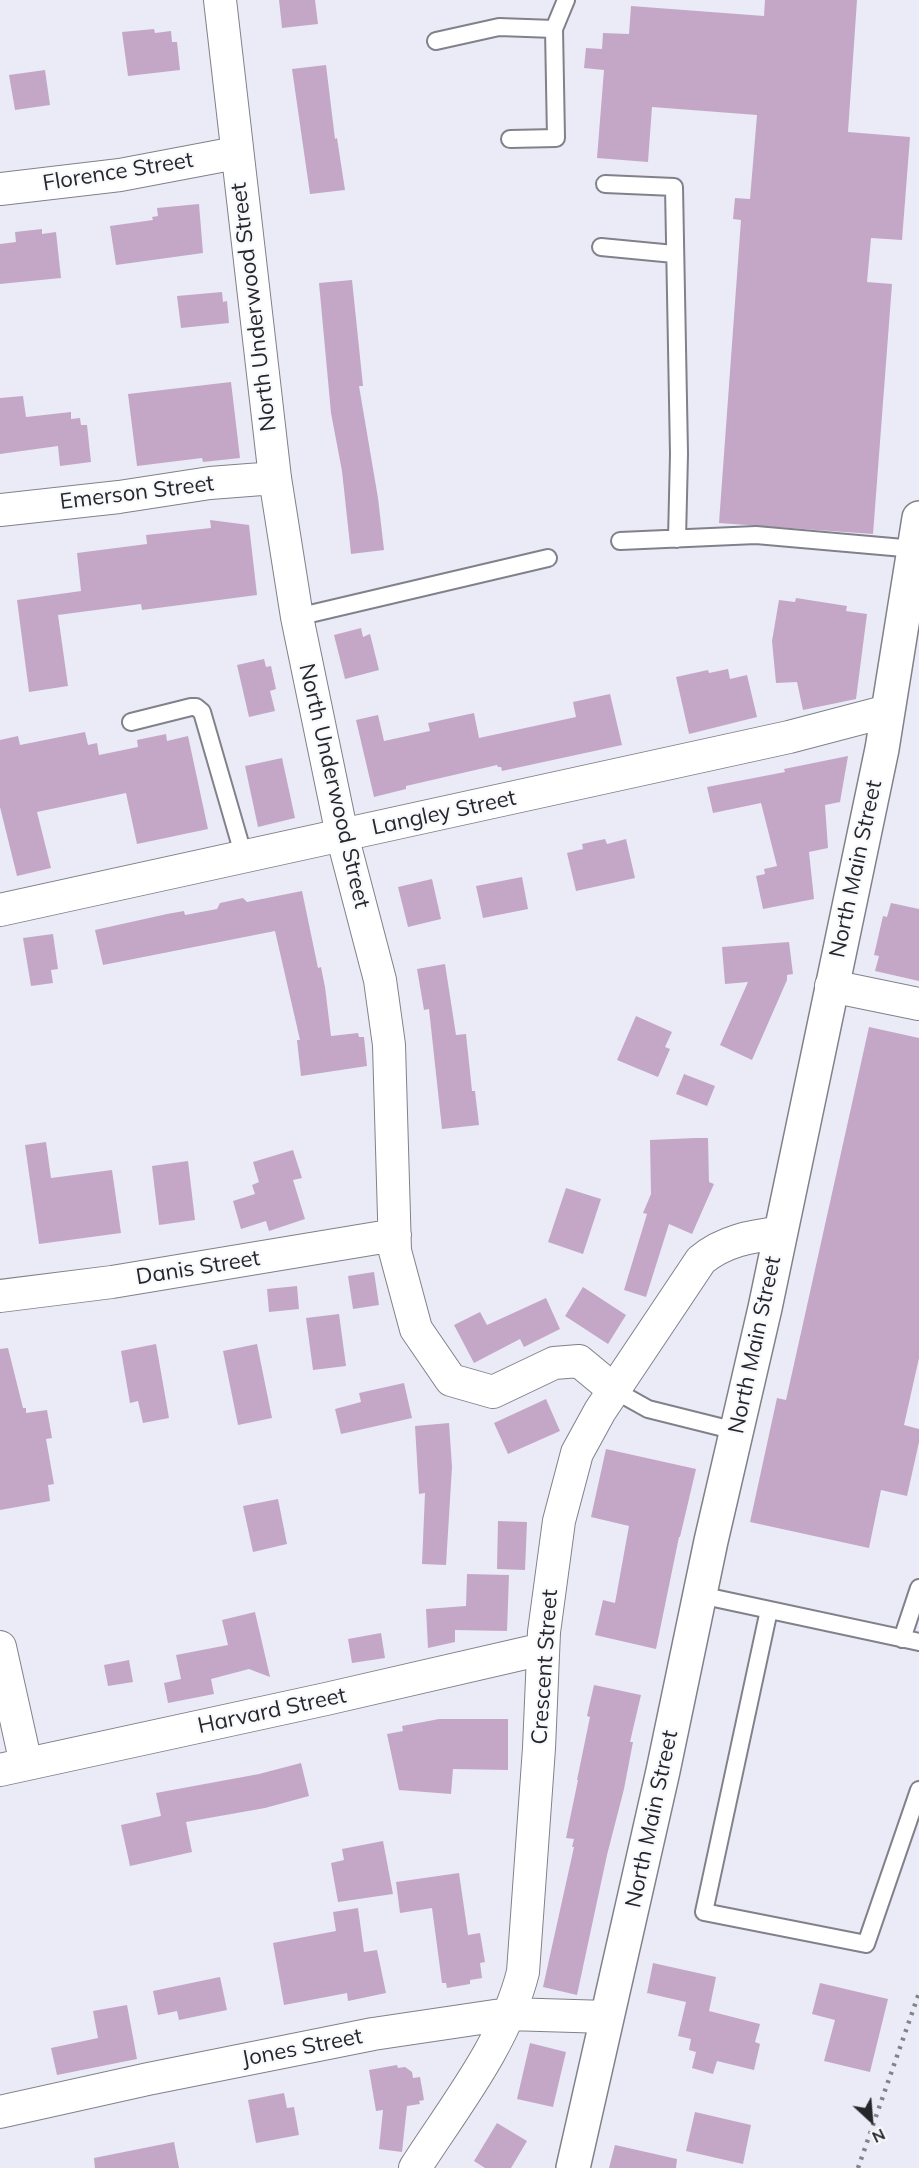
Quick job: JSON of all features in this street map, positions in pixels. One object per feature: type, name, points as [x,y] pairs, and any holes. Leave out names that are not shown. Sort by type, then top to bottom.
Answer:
[{"type":"main road","name":"North Main Street","points":[[573,2168],[780,1233],[882,749],[917,533]]},
{"type":"street","name":"North Underwood Street","points":[[220,0],[275,478],[297,617],[342,835],[380,980],[389,1045],[395,1251],[416,1329],[451,1380],[493,1392],[554,1362],[579,1361],[614,1390]]},
{"type":"street","name":"Florence Street","points":[[0,189],[120,175],[236,153]]},
{"type":"street","name":"Emerson Street","points":[[0,510],[119,497],[210,483],[275,478]]},
{"type":"street","name":"Langley Street","points":[[0,910],[789,737],[888,711]]},
{"type":"street","points":[[831,986],[919,1004]]},
{"type":"street","name":"Crescent Street","points":[[415,2168],[485,2060],[508,2014],[523,1972],[540,1748],[544,1632],[559,1521],[577,1453],[614,1390],[701,1260],[710,1253],[749,1236],[780,1233]]},
{"type":"street","name":"Danis Street","points":[[0,1296],[112,1282],[395,1235]]},
{"type":"street","points":[[0,1647],[13,1767]]},
{"type":"street","name":"Harvard Street","points":[[13,1767],[543,1649]]},
{"type":"street","name":"Jones Street","points":[[0,2112],[148,2079],[373,2034],[508,2014],[608,2017]]},
{"type":"lane","points":[[510,139],[556,138],[554,29],[566,0]]},
{"type":"lane","points":[[436,41],[499,27],[554,29]]},
{"type":"lane","points":[[605,184],[674,187],[679,454],[677,539]]},
{"type":"lane","points":[[601,247],[674,254]]},
{"type":"lane","points":[[620,541],[756,535],[917,533]]},
{"type":"lane","points":[[297,617],[549,558]]},
{"type":"lane","points":[[131,722],[191,707],[202,711],[244,857]]},
{"type":"lane","points":[[614,1390],[648,1409],[736,1431]]},
{"type":"lane","points":[[700,1595],[911,1641],[919,1588]]},
{"type":"lane","points":[[769,1610],[704,1912],[866,1944],[919,1790]]},
{"type":"building","points":[[279,0],[315,0],[318,24],[282,28]]},
{"type":"building","points":[[765,0],[857,0],[848,132],[910,137],[902,240],[871,238],[867,282],[892,284],[873,534],[719,523],[741,220],[733,219],[735,198],[750,199],[757,115],[652,107],[648,162],[597,158],[604,70],[584,68],[586,48],[602,49],[603,33],[629,34],[631,6],[764,16]]},
{"type":"building","points":[[154,29],[155,33],[171,31],[172,42],[177,42],[180,70],[128,76],[122,32]]},
{"type":"building","points":[[326,65],[335,139],[337,138],[345,190],[310,194],[292,69]]},
{"type":"building","points":[[45,70],[50,105],[15,110],[9,75]]},
{"type":"building","points":[[199,204],[203,253],[116,265],[110,226],[153,220],[152,217],[158,216],[157,208]]},
{"type":"building","points":[[42,229],[42,234],[56,232],[61,278],[0,284],[0,244],[16,242],[15,232]]},
{"type":"building","points":[[352,280],[363,386],[359,386],[378,498],[384,550],[351,554],[342,471],[331,413],[319,283]]},
{"type":"building","points":[[222,292],[223,302],[227,301],[229,323],[181,328],[177,296]]},
{"type":"building","points":[[231,382],[240,458],[203,462],[202,458],[137,466],[128,394]]},
{"type":"building","points":[[23,396],[26,417],[71,412],[71,419],[80,418],[81,425],[87,425],[91,462],[60,466],[58,446],[0,454],[0,398]]},
{"type":"building","points":[[210,520],[249,525],[257,595],[142,610],[141,604],[58,615],[68,686],[29,692],[17,600],[81,591],[77,553],[147,544],[146,535],[211,528]]},
{"type":"building","points":[[796,598],[847,606],[846,611],[867,614],[856,699],[803,710],[797,682],[776,683],[772,641],[779,600],[795,602]]},
{"type":"building","points":[[361,628],[363,637],[370,634],[379,670],[345,679],[334,635]]},
{"type":"building","points":[[264,659],[266,667],[271,666],[276,689],[270,691],[275,711],[249,717],[237,665]]},
{"type":"building","points":[[728,669],[730,679],[747,675],[757,717],[689,734],[676,677],[708,670],[709,673]]},
{"type":"building","points":[[610,694],[622,745],[502,771],[497,765],[406,786],[406,789],[374,797],[356,720],[378,715],[384,741],[430,731],[428,723],[474,713],[479,738],[576,717],[573,702]]},
{"type":"building","points":[[85,732],[88,745],[97,743],[99,755],[138,747],[137,740],[166,734],[167,741],[188,736],[208,829],[137,844],[126,793],[37,812],[51,868],[17,876],[0,807],[0,740],[18,736],[20,745]]},
{"type":"building","points":[[848,756],[840,802],[825,805],[828,848],[809,852],[814,899],[763,909],[756,876],[765,874],[764,869],[777,866],[761,803],[713,813],[707,787],[785,772],[784,769]]},
{"type":"building","points":[[282,758],[295,818],[258,827],[245,766]]},
{"type":"building","points":[[605,839],[607,844],[626,839],[635,878],[576,891],[567,853],[583,849],[582,844]]},
{"type":"building","points":[[522,877],[528,909],[483,918],[476,886]]},
{"type":"building","points":[[432,879],[441,919],[408,927],[398,887]]},
{"type":"building","points":[[302,891],[318,968],[321,967],[325,987],[331,1036],[358,1033],[359,1037],[364,1037],[367,1066],[301,1076],[297,1040],[300,1040],[275,931],[103,965],[95,930],[184,911],[185,915],[217,909],[220,903],[243,898],[247,902]]},
{"type":"building","points":[[891,903],[919,909],[919,981],[875,971],[879,956],[874,955],[883,916],[887,917]]},
{"type":"building","points":[[53,934],[58,969],[51,970],[53,983],[31,986],[23,938]]},
{"type":"building","points":[[789,942],[793,974],[787,975],[787,980],[752,1060],[720,1045],[748,982],[725,984],[722,947]]},
{"type":"building","points":[[445,964],[456,1035],[466,1034],[472,1091],[475,1091],[479,1125],[442,1129],[429,1009],[424,1010],[417,969]]},
{"type":"building","points":[[636,1016],[672,1032],[665,1047],[670,1049],[658,1077],[617,1060]]},
{"type":"building","points":[[869,1027],[919,1038],[919,1358],[904,1425],[919,1429],[919,1442],[907,1496],[881,1490],[869,1548],[750,1522],[777,1398],[786,1400]]},
{"type":"building","points":[[684,1074],[715,1086],[707,1106],[676,1094]]},
{"type":"building","points":[[708,1138],[709,1182],[714,1184],[692,1234],[669,1224],[646,1297],[624,1290],[647,1214],[643,1213],[651,1194],[650,1140]]},
{"type":"building","points":[[46,1142],[51,1178],[112,1170],[121,1233],[39,1244],[25,1145]]},
{"type":"building","points":[[293,1150],[302,1178],[293,1180],[305,1219],[269,1231],[266,1221],[241,1229],[233,1201],[255,1194],[252,1185],[259,1182],[253,1162]]},
{"type":"building","points":[[188,1161],[195,1220],[159,1225],[152,1166]]},
{"type":"building","points":[[566,1188],[601,1199],[583,1254],[548,1242]]},
{"type":"building","points":[[374,1272],[379,1305],[353,1309],[348,1276]]},
{"type":"building","points":[[297,1286],[299,1309],[269,1312],[267,1289]]},
{"type":"building","points":[[583,1287],[626,1315],[608,1344],[565,1316]]},
{"type":"building","points":[[546,1298],[560,1329],[524,1347],[520,1339],[474,1363],[454,1325],[480,1312],[487,1325]]},
{"type":"building","points":[[339,1314],[346,1366],[313,1370],[306,1318]]},
{"type":"building","points":[[156,1344],[169,1418],[143,1423],[138,1401],[130,1403],[121,1351]]},
{"type":"building","points":[[257,1344],[272,1418],[238,1425],[223,1351]]},
{"type":"building","points":[[8,1348],[26,1413],[47,1410],[52,1438],[46,1439],[54,1484],[48,1485],[50,1501],[0,1510],[0,1349]]},
{"type":"building","points":[[404,1383],[412,1418],[341,1434],[335,1409],[361,1402],[359,1393]]},
{"type":"building","points":[[546,1399],[560,1431],[508,1454],[494,1423]]},
{"type":"building","points":[[449,1423],[452,1467],[446,1565],[422,1564],[425,1493],[419,1494],[415,1426]]},
{"type":"building","points":[[606,1449],[696,1469],[679,1537],[656,1649],[595,1635],[603,1600],[615,1603],[629,1526],[591,1517]]},
{"type":"building","points":[[278,1499],[287,1544],[253,1552],[243,1506]]},
{"type":"building","points":[[498,1521],[527,1522],[525,1570],[497,1569]]},
{"type":"building","points":[[467,1574],[509,1575],[507,1631],[455,1630],[455,1642],[428,1648],[426,1609],[466,1606]]},
{"type":"building","points":[[255,1612],[270,1677],[249,1669],[211,1679],[214,1694],[168,1703],[164,1683],[181,1679],[176,1655],[228,1645],[222,1620]]},
{"type":"building","points":[[381,1633],[385,1658],[352,1663],[348,1639]]},
{"type":"building","points":[[129,1660],[133,1682],[108,1686],[104,1665]]},
{"type":"building","points":[[594,1685],[641,1695],[630,1742],[633,1742],[624,1789],[607,1855],[577,1995],[543,1987],[574,1847],[572,1847],[574,1839],[566,1838],[590,1717],[587,1716]]},
{"type":"building","points":[[439,1719],[508,1719],[508,1770],[453,1769],[451,1794],[399,1790],[387,1734],[403,1731],[402,1726]]},
{"type":"building","points":[[301,1763],[309,1796],[265,1808],[186,1822],[192,1852],[130,1866],[121,1825],[161,1816],[156,1793],[259,1774]]},
{"type":"building","points":[[383,1841],[393,1894],[338,1902],[331,1863],[344,1860],[342,1849]]},
{"type":"building","points":[[459,1873],[468,1935],[480,1933],[485,1962],[480,1963],[482,1978],[470,1980],[470,1984],[447,1988],[446,1983],[442,1983],[432,1908],[400,1913],[396,1882]]},
{"type":"building","points":[[358,1908],[364,1952],[377,1950],[386,1993],[348,2001],[347,1993],[284,2005],[273,1943],[336,1931],[333,1912]]},
{"type":"building","points":[[653,1963],[716,1977],[709,2011],[760,2024],[755,2042],[760,2044],[754,2070],[717,2061],[713,2074],[692,2068],[696,2052],[689,2050],[691,2039],[678,2036],[686,2002],[647,1993]]},
{"type":"building","points":[[220,1977],[227,2010],[179,2020],[177,2011],[158,2015],[153,1991]]},
{"type":"building","points":[[820,1983],[888,1999],[870,2072],[824,2061],[835,2020],[812,2014]]},
{"type":"building","points":[[127,2005],[137,2059],[57,2075],[51,2048],[98,2038],[93,2011]]},
{"type":"building","points":[[530,2043],[566,2052],[553,2107],[517,2099]]},
{"type":"building","points":[[397,2065],[398,2068],[405,2067],[412,2072],[413,2078],[420,2077],[424,2100],[419,2101],[420,2104],[407,2106],[402,2152],[379,2149],[383,2110],[376,2111],[369,2070]]},
{"type":"building","points":[[284,2093],[287,2108],[294,2107],[299,2135],[256,2143],[248,2100]]},
{"type":"building","points":[[695,2112],[751,2125],[743,2164],[686,2151]]},
{"type":"building","points":[[497,2123],[527,2141],[511,2168],[485,2168],[474,2161]]},
{"type":"building","points":[[174,2142],[179,2168],[95,2168],[94,2158]]},
{"type":"building","points":[[615,2145],[677,2159],[676,2168],[609,2168]]},
{"type":"railway","points":[[858,2168],[919,1993]]}]
